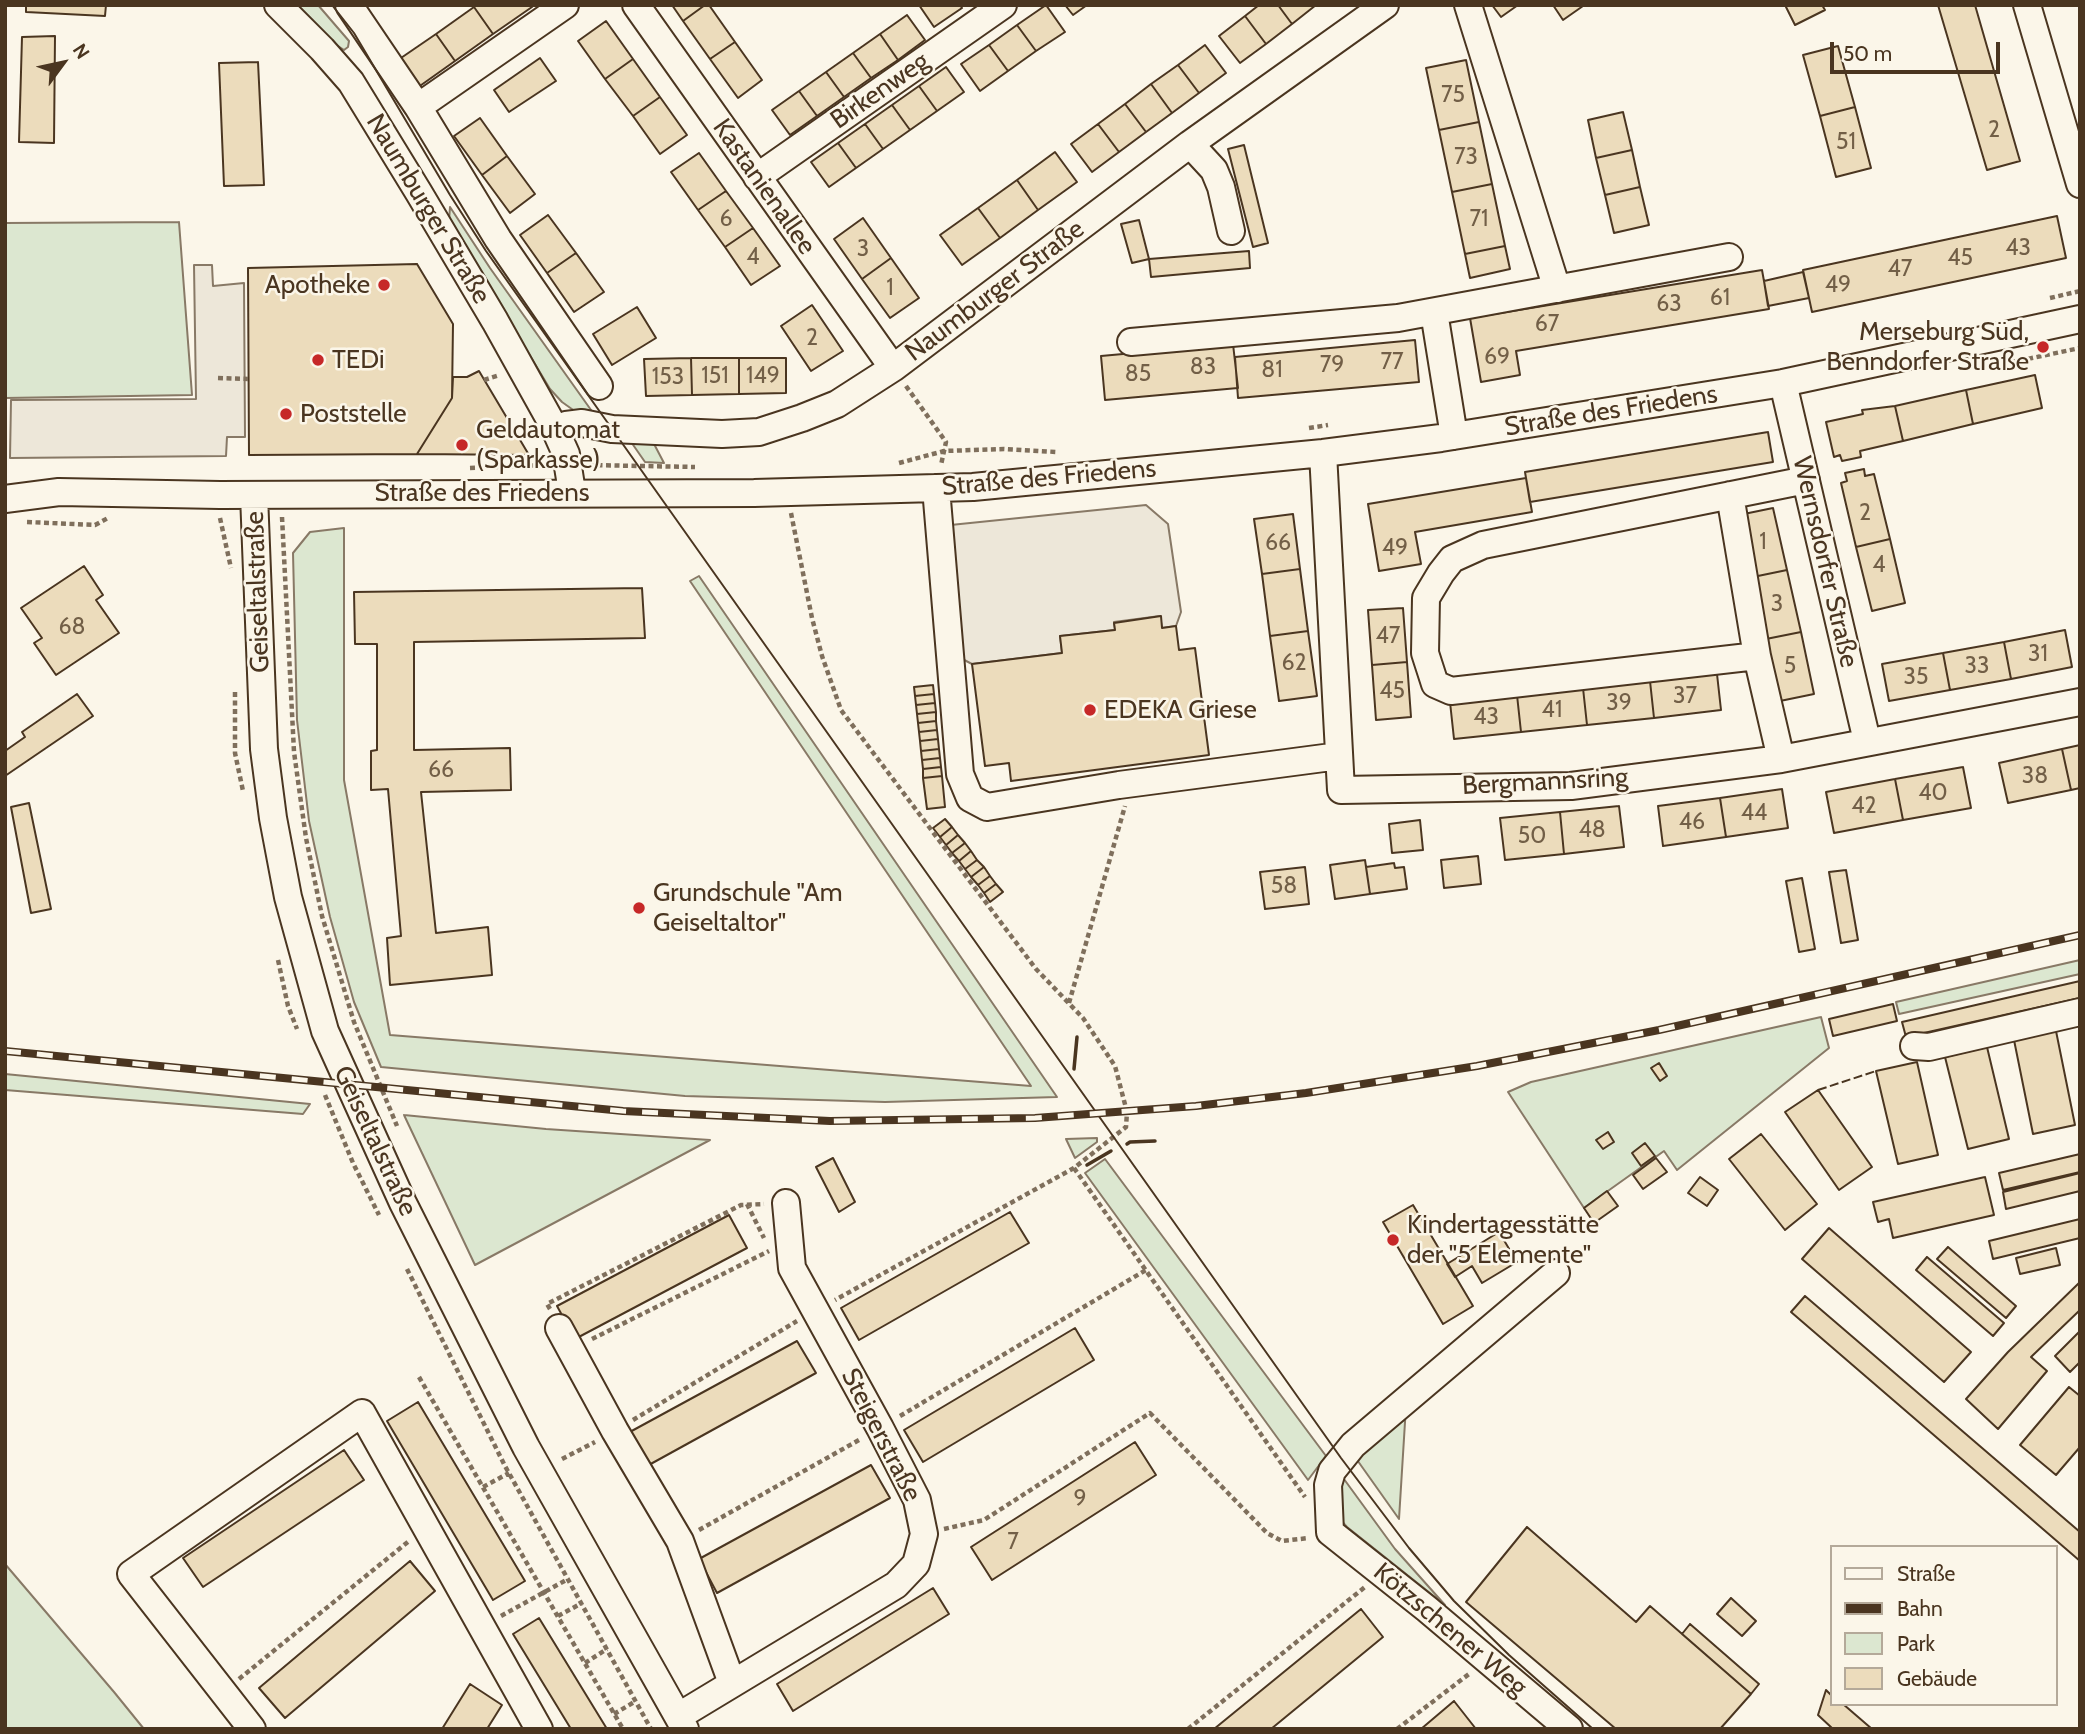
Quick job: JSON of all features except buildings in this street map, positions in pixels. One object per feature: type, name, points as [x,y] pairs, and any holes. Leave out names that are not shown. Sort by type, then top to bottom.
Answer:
[{"type":"street","name":"Naumburger Straße","points":[[278,5],[351,82],[495,321],[555,430],[566,454],[572,492]]},
{"type":"street","name":"Naumburger Straße","points":[[349,5],[418,107],[498,239],[599,386]]},
{"type":"street","points":[[418,107],[565,5]]},
{"type":"street","name":"Kastanienallee","points":[[636,5],[893,368]]},
{"type":"street","name":"Birkenweg","points":[[757,177],[1003,5]]},
{"type":"street","name":"Naumburger Straße","points":[[555,430],[566,425],[582,424],[612,429],[723,434],[759,432],[837,404],[893,368],[1190,144],[1385,5]]},
{"type":"street","points":[[1468,5],[1557,289]]},
{"type":"street","points":[[2027,5],[2080,184]]},
{"type":"street","points":[[1190,144],[1214,170],[1221,187],[1231,231]]},
{"type":"street","points":[[1131,342],[1398,318],[1729,257]]},
{"type":"street","points":[[1434,312],[1454,436]]},
{"type":"street","name":"Straße des Friedens","points":[[5,499],[60,492],[254,495],[787,492],[973,487],[1323,453],[1454,436],[1783,383],[2080,319]]},
{"type":"street","name":"Wernsdorfer Straße","points":[[1783,383],[1867,741]]},
{"type":"street","name":"Bergmannsring","points":[[1323,453],[1341,790],[1571,786],[1781,759],[2080,702]]},
{"type":"street","points":[[1757,656],[1451,691],[1434,684],[1425,653],[1426,598],[1452,559],[1483,545],[1806,480]]},
{"type":"street","points":[[936,488],[960,774],[970,798],[987,807],[1339,755]]},
{"type":"street","name":"Geiseltalstraße","points":[[254,495],[264,749],[288,897],[325,1031],[403,1203],[526,1447],[682,1723]]},
{"type":"street","points":[[1730,495],[1757,656],[1781,759]]},
{"type":"street","points":[[1914,1046],[1929,1047],[2080,1012]]},
{"type":"street","name":"Steigerstraße","points":[[682,1723],[732,1683],[896,1585],[916,1564],[923,1534],[917,1500],[792,1268],[786,1203]]},
{"type":"street","points":[[1330,1532],[1328,1485],[1332,1471],[1341,1458],[1556,1273]]},
{"type":"street","points":[[565,1339],[680,1541],[732,1683]]},
{"type":"street","points":[[252,1729],[131,1574],[362,1413],[539,1729]]},
{"type":"street","name":"Kötzschener Weg","points":[[1330,1532],[1569,1729]]},
{"type":"path","points":[[2040,301],[2080,291]]},
{"type":"path","points":[[893,368],[946,442],[936,488]]},
{"type":"path","points":[[218,378],[248,379]]},
{"type":"path","points":[[1304,428],[1331,425]]},
{"type":"path","points":[[888,467],[944,451],[1004,449],[1069,452]]},
{"type":"path","points":[[568,465],[708,467]]},
{"type":"path","points":[[556,1447],[562,1460],[615,1431],[816,1310],[1074,1168],[1126,1127],[1127,1112],[1115,1066],[1083,1018],[1036,970],[841,710],[812,618],[787,492]]},
{"type":"path","points":[[281,494],[293,752],[306,838],[322,916],[354,1022],[401,1135]]},
{"type":"path","points":[[1069,1004],[1131,784]]},
{"type":"path","points":[[1074,1168],[1306,1498]]},
{"type":"path","points":[[747,1204],[771,1250],[565,1339],[547,1304],[741,1205],[747,1204],[786,1203]]},
{"type":"path","points":[[680,1541],[880,1428],[1146,1270]]},
{"type":"path","points":[[419,1377],[623,1729]]},
{"type":"path","points":[[923,1534],[984,1520],[1150,1413],[1267,1533],[1283,1541],[1317,1538],[1330,1532]]},
{"type":"path","points":[[483,1487],[509,1473]]},
{"type":"path","points":[[223,1692],[426,1527]]},
{"type":"path","points":[[1188,1729],[1383,1573]]},
{"type":"path","points":[[482,1627],[568,1579]]},
{"type":"path","points":[[558,1616],[582,1603]]},
{"type":"path","points":[[585,1663],[607,1649]]},
{"type":"path","points":[[1397,1729],[1487,1660]]},
{"type":"path","points":[[614,1714],[636,1701]]},
{"type":"green space","points":[[297,5],[318,5],[349,41],[348,47],[344,50],[335,44]]},
{"type":"green space","points":[[450,207],[596,417],[576,412],[550,389],[449,221]]},
{"type":"green space","points":[[179,222],[192,395],[5,398],[5,223]]},
{"type":"green space","points":[[629,439],[653,442],[664,463],[645,462]]},
{"type":"green space","points":[[344,528],[344,780],[390,1035],[1031,1086],[690,581],[699,576],[1057,1097],[885,1102],[685,1096],[381,1067],[354,1002],[330,917],[309,821],[297,720],[293,553],[310,532]]},
{"type":"green space","points":[[2080,960],[2080,974],[1899,1014],[1896,1002]]},
{"type":"green space","points":[[1821,1017],[1829,1048],[1677,1170],[1664,1151],[1584,1208],[1508,1092],[1531,1082]]},
{"type":"green space","points":[[5,1074],[310,1104],[303,1114],[5,1090]]},
{"type":"green space","points":[[404,1115],[546,1129],[710,1140],[475,1265]]},
{"type":"green space","points":[[1097,1138],[1097,1142],[1075,1158],[1066,1139]]},
{"type":"green space","points":[[1105,1159],[1326,1456],[1308,1480],[1085,1173]]},
{"type":"green space","points":[[1406,1406],[1399,1519],[1355,1457]]},
{"type":"green space","points":[[1341,1475],[1395,1549],[1445,1605],[1347,1527],[1337,1516]]},
{"type":"green space","points":[[5,1564],[114,1692],[144,1729],[5,1729]]},
{"type":"shaded area","points":[[194,265],[212,265],[213,286],[244,283],[245,437],[227,437],[226,456],[10,458],[11,400],[196,399]]},
{"type":"shaded area","points":[[1146,505],[1168,524],[1181,612],[1176,626],[1162,628],[1160,616],[1114,622],[1115,630],[1060,636],[1062,653],[972,664],[943,649],[931,527]]},
{"type":"tram line","points":[[332,5],[354,33],[486,251],[1341,1458],[1409,1548],[1454,1601],[1509,1655],[1593,1729]]},
{"type":"railway","points":[[5,1051],[623,1111],[830,1121],[1035,1118],[1196,1106],[1306,1093],[1477,1066],[1659,1030],[2080,935]]},
{"type":"fence","points":[[1818,1090],[1876,1071]]},
{"type":"wall","points":[[1074,1069],[1077,1037]]},
{"type":"wall","points":[[1127,1144],[1155,1141]]},
{"type":"wall","points":[[1087,1165],[1111,1151]]},
{"type":"place","name":"Apotheke","points":[[384,285]]},
{"type":"place","name":"Merseburg Süd, Benndorfer Straße","points":[[2043,347]]},
{"type":"place","name":"TEDi","points":[[318,360]]},
{"type":"place","name":"Poststelle","points":[[286,414]]},
{"type":"place","name":"Geldautomat (Sparkasse)","points":[[462,445]]},
{"type":"place","name":"EDEKA Griese","points":[[1090,710]]},
{"type":"place","name":"Grundschule \"Am Geiseltaltor\"","points":[[639,908]]},
{"type":"place","name":"Kindertagesstätte der \"5 Elemente\"","points":[[1393,1240]]}]
